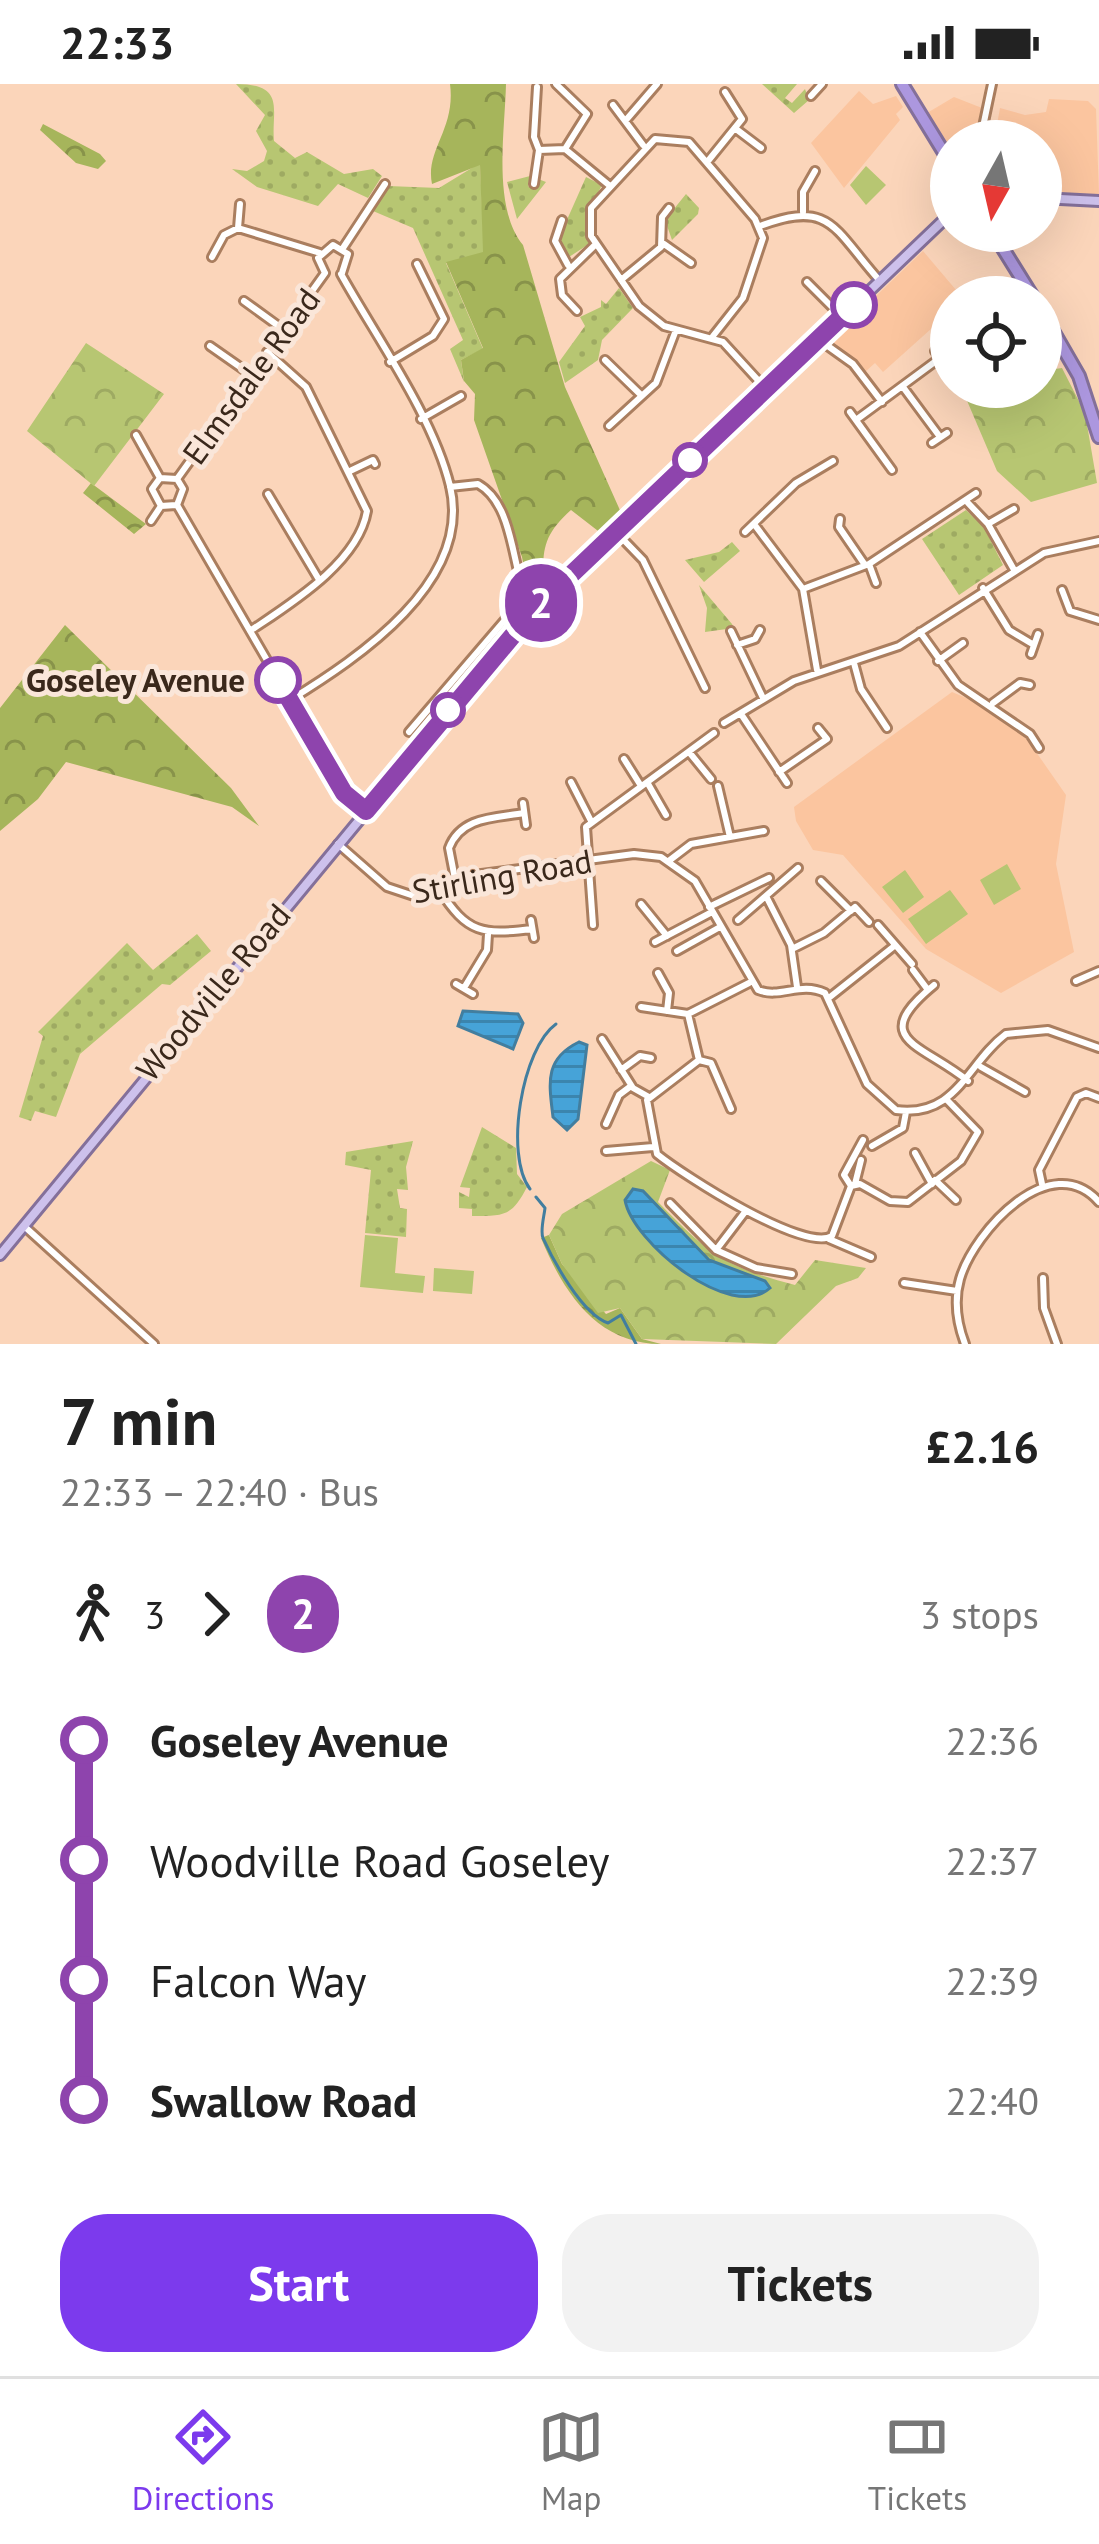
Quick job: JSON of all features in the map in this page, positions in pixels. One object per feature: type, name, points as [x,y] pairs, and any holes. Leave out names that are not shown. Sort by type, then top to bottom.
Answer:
[{"type":"highway","points":[[902,84],[930,130]]},
{"type":"highway","points":[[1062,346],[1079,376],[1098,429]]},
{"type":"main road","points":[[1062,199],[1099,202]]},
{"type":"main road","name":"Woodville Road","points":[[0,1256],[522,622],[930,233]]},
{"type":"street","points":[[556,84],[587,114],[565,149]]},
{"type":"street","points":[[626,120],[657,84]]},
{"type":"street","points":[[811,96],[822,84]]},
{"type":"street","points":[[984,120],[992,84]]},
{"type":"street","points":[[534,184],[537,87]]},
{"type":"street","points":[[708,161],[742,119],[725,92]]},
{"type":"street","points":[[614,105],[644,146]]},
{"type":"street","points":[[736,129],[760,148]]},
{"type":"street","points":[[713,336],[747,289],[761,250],[760,226],[708,161],[688,142],[675,137],[644,146],[591,208],[590,229],[639,306],[676,330],[713,336],[766,388]]},
{"type":"street","points":[[538,150],[565,149],[610,186]]},
{"type":"street","points":[[803,212],[815,171]]},
{"type":"street","points":[[343,248],[385,184]]},
{"type":"street","points":[[238,228],[240,204]]},
{"type":"street","points":[[669,208],[658,224],[663,244],[691,262]]},
{"type":"street","points":[[760,226],[803,212],[827,224],[880,280]]},
{"type":"street","points":[[562,220],[552,231],[569,266]]},
{"type":"street","points":[[212,256],[224,236],[238,228],[320,253]]},
{"type":"street","points":[[333,244],[343,248],[349,262],[341,274],[325,274],[318,264],[320,253],[333,244]]},
{"type":"street","points":[[577,311],[560,286],[569,266],[596,244]]},
{"type":"street","points":[[621,280],[646,265],[663,244]]},
{"type":"street","points":[[390,362],[433,336],[444,319],[416,264]]},
{"type":"street","name":"Elmsdale Road","points":[[177,479],[325,274]]},
{"type":"street","points":[[290,700],[366,647],[416,597],[447,542],[450,488],[421,419],[341,274]]},
{"type":"street","points":[[807,283],[842,316]]},
{"type":"street","points":[[244,301],[284,331]]},
{"type":"street","points":[[609,426],[614,416],[660,376],[676,330]]},
{"type":"street","points":[[818,339],[853,364],[882,402]]},
{"type":"street","points":[[209,346],[250,374]]},
{"type":"street","points":[[250,631],[319,579],[365,523],[366,502],[306,387],[267,352]]},
{"type":"street","points":[[605,360],[642,396]]},
{"type":"street","points":[[856,420],[930,362]]},
{"type":"street","points":[[903,387],[939,438]]},
{"type":"street","points":[[421,419],[461,396]]},
{"type":"street","points":[[850,412],[892,470]]},
{"type":"street","points":[[136,435],[160,478]]},
{"type":"street","points":[[350,471],[373,460],[375,464]]},
{"type":"street","points":[[745,532],[820,461],[833,460]]},
{"type":"street","points":[[160,478],[177,479],[183,495],[176,505]]},
{"type":"street","points":[[160,478],[152,496],[161,506]]},
{"type":"street","points":[[450,488],[478,484],[491,494],[519,558],[523,596],[534,610]]},
{"type":"street","points":[[268,494],[319,579]]},
{"type":"street","points":[[803,590],[867,564],[976,494]]},
{"type":"street","points":[[968,502],[988,524],[1012,568]]},
{"type":"street","points":[[161,506],[176,505]]},
{"type":"street","points":[[176,505],[344,793],[366,811]]},
{"type":"street","points":[[151,521],[161,506]]},
{"type":"street","points":[[988,524],[1015,509]]},
{"type":"street","points":[[840,519],[839,527],[876,583]]},
{"type":"street","points":[[754,524],[803,590],[818,671]]},
{"type":"street","points":[[616,531],[643,560],[705,688]]},
{"type":"street","points":[[724,723],[818,671],[854,663],[920,632],[1012,568],[1044,553],[1099,541]]},
{"type":"street","points":[[983,588],[1009,630],[1032,649],[1038,634]]},
{"type":"street","points":[[1063,590],[1070,611],[1099,620]]},
{"type":"street","points":[[409,732],[514,610],[522,622]]},
{"type":"street","points":[[737,645],[755,639],[760,630]]},
{"type":"street","points":[[731,631],[763,698]]},
{"type":"street","points":[[920,632],[958,685],[992,704],[1030,734],[1039,748]]},
{"type":"street","points":[[938,661],[963,643]]},
{"type":"street","points":[[854,663],[887,728]]},
{"type":"street","points":[[992,704],[1019,683],[1030,685]]},
{"type":"street","points":[[874,705],[885,699]]},
{"type":"street","points":[[741,714],[787,783]]},
{"type":"street","points":[[418,722],[430,732]]},
{"type":"street","points":[[779,772],[827,739],[818,728]]},
{"type":"street","points":[[593,925],[585,838],[591,821],[714,734]]},
{"type":"street","points":[[689,752],[714,783],[730,837]]},
{"type":"street","points":[[624,759],[666,815]]},
{"type":"street","points":[[571,782],[591,821]]},
{"type":"street","points":[[523,803],[526,825]]},
{"type":"street","points":[[455,879],[449,848],[460,830],[524,813]]},
{"type":"street","points":[[764,831],[691,844],[670,860],[695,881],[750,983],[768,994],[815,988],[829,998],[867,1084],[880,1102],[906,1112],[947,1100],[968,1081],[1000,1037],[1016,1031],[1048,1030],[1099,1048]]},
{"type":"street","name":"Stirling Road","points":[[338,844],[399,893],[417,897],[455,879],[634,854],[670,860]]},
{"type":"street","points":[[738,920],[798,868]]},
{"type":"street","points":[[655,942],[769,878]]},
{"type":"street","points":[[820,881],[850,911]]},
{"type":"street","points":[[439,890],[467,924],[488,934],[532,929]]},
{"type":"street","points":[[767,898],[792,949],[797,987]]},
{"type":"street","points":[[641,904],[667,936]]},
{"type":"street","points":[[792,949],[856,907],[931,988],[901,1015],[910,1044],[968,1081]]},
{"type":"street","points":[[677,950],[720,927]]},
{"type":"street","points":[[473,994],[460,986],[485,955],[488,934]]},
{"type":"street","points":[[829,998],[893,947]]},
{"type":"street","points":[[1073,981],[1099,971]]},
{"type":"street","points":[[658,973],[669,993],[667,1011]]},
{"type":"street","points":[[641,1006],[688,1014],[750,983]]},
{"type":"street","points":[[688,1014],[699,1060]]},
{"type":"street","points":[[602,1040],[631,1085],[649,1097]]},
{"type":"street","points":[[621,1070],[640,1057],[651,1058]]},
{"type":"street","points":[[649,1097],[699,1060]]},
{"type":"street","points":[[699,1060],[711,1064],[731,1109]]},
{"type":"street","points":[[980,1066],[1024,1092]]},
{"type":"street","points":[[606,1124],[619,1094],[631,1085]]},
{"type":"street","points":[[1042,1184],[1039,1170],[1077,1096],[1086,1093],[1099,1098]]},
{"type":"street","points":[[649,1097],[653,1147],[665,1161],[745,1212],[871,1257]]},
{"type":"street","points":[[863,1140],[844,1175],[853,1185],[899,1203],[918,1198],[961,1161],[979,1137],[947,1100]]},
{"type":"street","points":[[872,1146],[903,1128],[906,1112]]},
{"type":"street","points":[[606,1151],[653,1147]]},
{"type":"street","points":[[915,1153],[934,1182],[956,1200]]},
{"type":"street","points":[[829,1239],[861,1160]]},
{"type":"street","points":[[965,1344],[957,1291],[979,1244],[1042,1184],[1072,1183],[1097,1196]]},
{"type":"street","points":[[670,1203],[716,1250],[756,1268],[791,1274]]},
{"type":"street","points":[[716,1250],[745,1212]]},
{"type":"street","points":[[23,1226],[154,1344]]},
{"type":"street","points":[[1043,1278],[1044,1308],[1057,1344]]},
{"type":"street","points":[[904,1283],[957,1291]]},
{"type":"shaded area","points":[[859,91],[873,104],[896,96],[903,107],[896,114],[900,120],[844,188],[811,143]]},
{"type":"shaded area","points":[[954,97],[982,108],[980,120],[931,120],[927,113]]},
{"type":"shaded area","points":[[1049,99],[1088,101],[1096,109],[1099,195],[1062,192],[1062,120],[998,120],[1000,108],[1025,115],[1046,112]]},
{"type":"shaded area","points":[[923,251],[944,276],[930,276],[930,330],[883,372],[875,363],[865,372],[830,340]]},
{"type":"shaded area","points":[[952,692],[983,705],[1027,739],[1066,795],[1056,864],[1074,952],[1001,993],[926,949],[843,855],[813,850],[796,821],[794,807]]},
{"type":"green space","points":[[236,84],[270,94],[274,141],[295,158],[307,152],[344,174],[373,169],[382,176],[368,198],[338,184],[318,206],[257,187],[232,169],[247,171],[264,161],[267,151],[256,131],[265,115]]},
{"type":"green space","points":[[450,84],[506,84],[502,168],[507,210],[523,245],[565,387],[623,517],[602,534],[571,510],[549,536],[544,589],[530,601],[522,557],[474,420],[475,394],[464,381],[461,360],[483,348],[446,262],[483,252],[480,165],[432,184],[433,160],[449,114]]},
{"type":"green space","points":[[762,84],[797,84],[785,98],[792,103],[805,89],[809,100],[794,113]]},
{"type":"green space","points":[[43,124],[106,161],[98,169],[76,163],[40,130]]},
{"type":"green space","points":[[480,163],[484,253],[446,263],[483,349],[461,360],[464,382],[450,349],[463,340],[413,228],[373,211],[388,186],[439,188]]},
{"type":"green space","points":[[866,166],[886,185],[866,205],[850,185]]},
{"type":"green space","points":[[530,176],[528,186],[534,190],[539,184],[533,177],[546,182],[517,219],[507,182]]},
{"type":"green space","points":[[586,177],[602,185],[585,218],[589,244],[569,257],[558,240]]},
{"type":"green space","points":[[686,194],[699,208],[698,214],[672,240],[665,220]]},
{"type":"green space","points":[[619,288],[633,308],[602,340],[598,360],[565,383],[559,362],[585,326],[580,317],[601,307],[601,300],[606,304]]},
{"type":"green space","points":[[86,343],[164,394],[94,486],[27,431]]},
{"type":"green space","points":[[1062,368],[1085,413],[1097,483],[1031,502],[997,471],[970,408],[1062,408]]},
{"type":"green space","points":[[91,483],[146,524],[134,534],[83,493]]},
{"type":"green space","points":[[966,510],[984,527],[1003,565],[959,595],[922,539]]},
{"type":"green space","points":[[732,542],[740,551],[704,582],[685,560],[719,552]]},
{"type":"green space","points":[[699,585],[734,628],[705,632],[707,608]]},
{"type":"green space","points":[[65,625],[231,788],[259,826],[232,807],[66,762],[38,799],[0,831],[0,708]]},
{"type":"green space","points":[[1007,864],[1021,889],[994,905],[980,880]]},
{"type":"green space","points":[[905,870],[924,897],[903,913],[882,887]]},
{"type":"green space","points":[[950,890],[968,914],[926,944],[908,919]]},
{"type":"green space","points":[[197,934],[211,951],[170,985],[162,984],[80,1054],[56,1117],[35,1111],[31,1121],[19,1117],[43,1036],[38,1032],[127,943],[153,970]]},
{"type":"green space","points":[[482,1127],[516,1148],[517,1174],[527,1187],[506,1212],[472,1216],[472,1209],[459,1208],[459,1192],[469,1197],[470,1188],[460,1187]]},
{"type":"green space","points":[[413,1141],[406,1167],[408,1190],[397,1189],[400,1208],[407,1209],[406,1237],[365,1233],[371,1170],[345,1165],[346,1152]]},
{"type":"green space","points":[[651,1161],[670,1170],[658,1202],[705,1246],[734,1264],[795,1285],[815,1260],[866,1268],[858,1278],[836,1286],[776,1344],[642,1339],[620,1308],[598,1313],[562,1264],[549,1235],[562,1214]]},
{"type":"green space","points":[[365,1235],[398,1238],[395,1273],[425,1276],[423,1293],[360,1287]]},
{"type":"green space","points":[[549,1235],[562,1264],[606,1314],[620,1308],[642,1339],[661,1344],[619,1335],[586,1312],[550,1259],[541,1238]]},
{"type":"green space","points":[[434,1268],[474,1271],[472,1294],[433,1291]]},
{"type":"water","points":[[463,1011],[518,1014],[523,1023],[513,1049],[458,1026]]},
{"type":"water","points":[[579,1042],[587,1045],[578,1119],[567,1130],[553,1117],[551,1073],[560,1056]]},
{"type":"water","points":[[633,1189],[643,1191],[709,1260],[765,1281],[770,1288],[753,1296],[732,1295],[686,1273],[664,1256],[632,1217],[625,1200]]},
{"type":"waterway","points":[[530,1189],[518,1152],[520,1103],[534,1055],[556,1024]]},
{"type":"waterway","points":[[536,1197],[545,1208],[543,1238],[570,1286],[598,1318],[608,1323],[621,1315],[636,1344]]},
{"type":"bus line","name":"2","points":[[278,680],[344,793],[366,811],[522,622],[854,305]]},
{"type":"place","name":"Goseley Avenue","points":[[278,680]]}]
